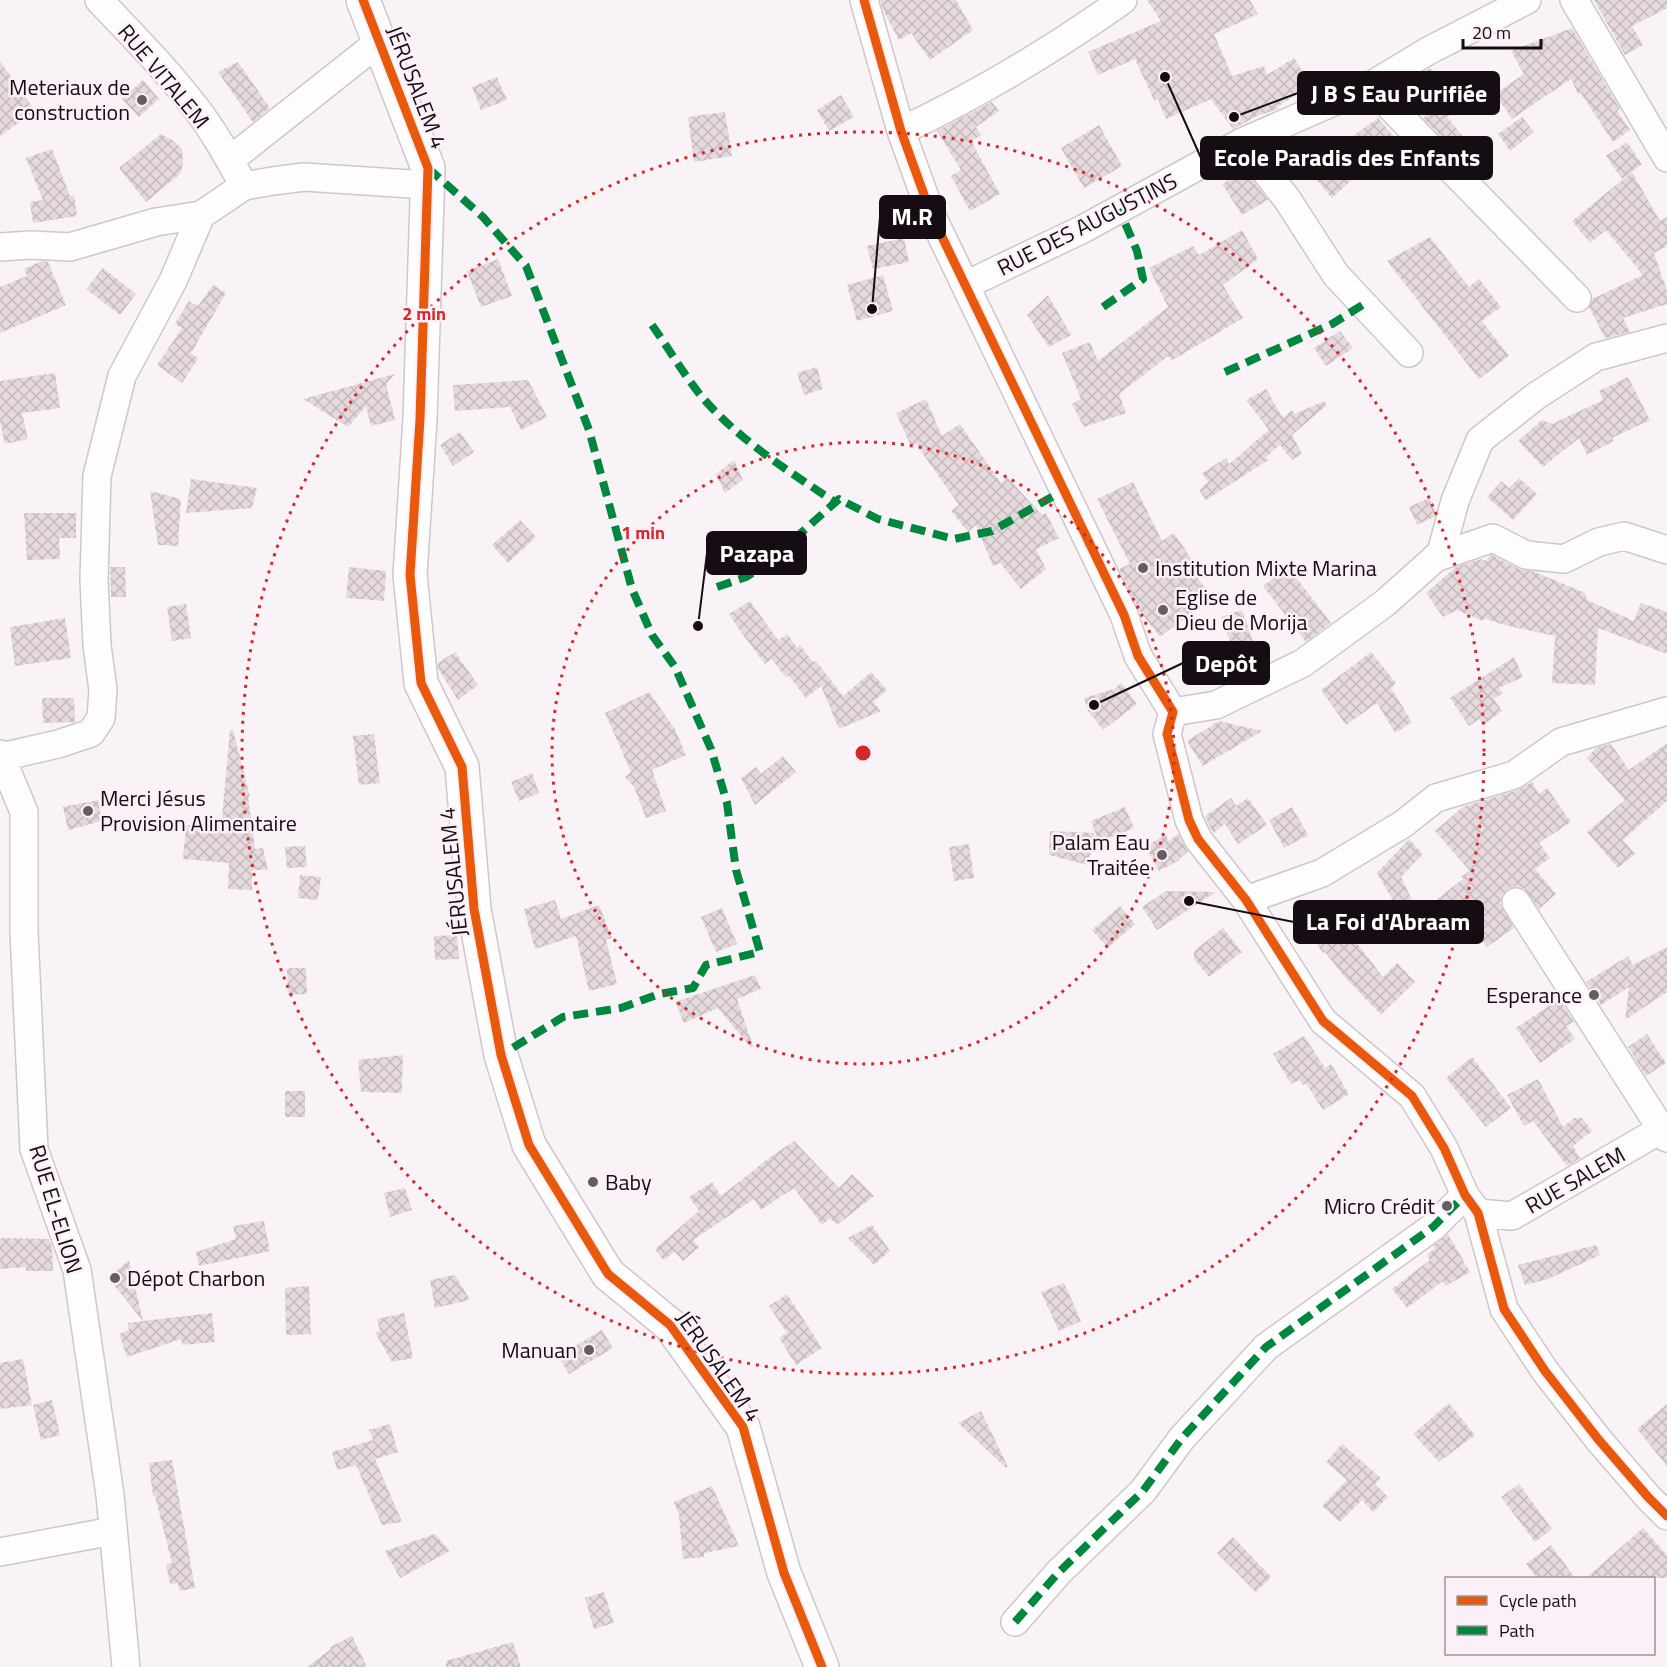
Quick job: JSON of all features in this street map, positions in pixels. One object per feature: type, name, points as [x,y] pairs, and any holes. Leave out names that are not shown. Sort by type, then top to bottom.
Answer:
[{"type":"street","name":"RUE VITALEM","points":[[99,0],[168,73],[197,109],[244,186]]},
{"type":"street","name":"JÉRUSALEM 4","points":[[363,0],[428,168],[420,419],[410,575],[421,683],[462,767],[474,909],[501,1055],[529,1145],[608,1274],[670,1325],[743,1427],[784,1573],[822,1667]]},
{"type":"street","points":[[864,0],[901,131],[931,214],[1124,615],[1138,656],[1173,712],[1167,734],[1189,820],[1198,839],[1245,900],[1323,1021],[1412,1096],[1444,1148],[1471,1204],[1504,1309],[1545,1371],[1598,1439],[1667,1516]]},
{"type":"street","points":[[901,131],[928,118],[1071,36],[1122,0]]},
{"type":"street","name":"RUE DES AUGUSTINS","points":[[966,285],[1083,229],[1242,142],[1370,86],[1428,51],[1527,0]]},
{"type":"street","points":[[1574,0],[1667,158]]},
{"type":"street","points":[[230,160],[379,42]]},
{"type":"street","points":[[1370,86],[1577,298]]},
{"type":"street","points":[[1242,142],[1287,199],[1336,274],[1409,353]]},
{"type":"street","points":[[0,247],[31,245],[70,247],[156,222],[201,214],[244,186],[304,177],[427,185]]},
{"type":"street","points":[[1,755],[58,744],[91,733],[101,718],[103,690],[97,645],[94,580],[97,476],[122,376],[173,281],[201,214]]},
{"type":"street","points":[[1173,712],[1216,705],[1303,663],[1385,603],[1441,553],[1455,501],[1480,440],[1536,396],[1596,357],[1667,338]]},
{"type":"street","points":[[1435,558],[1493,538],[1526,555],[1564,559],[1599,542],[1624,536],[1667,550]]},
{"type":"street","points":[[1245,900],[1322,873],[1402,824],[1436,798],[1514,775],[1561,742],[1667,711]]},
{"type":"street","name":"RUE EL-ELION","points":[[1,755],[24,812],[24,932],[34,1149],[77,1270],[108,1483],[126,1667]]},
{"type":"street","points":[[1516,902],[1665,1132]]},
{"type":"street","name":"RUE SALEM","points":[[1471,1204],[1512,1216],[1665,1132]]},
{"type":"street","points":[[1016,1622],[1059,1572],[1143,1491],[1182,1438],[1266,1347],[1433,1227],[1471,1204]]},
{"type":"street","points":[[0,1552],[113,1531]]},
{"type":"building","points":[[880,0],[956,0],[973,30],[930,60],[911,33],[899,40]]},
{"type":"building","points":[[1147,0],[1250,0],[1258,14],[1214,34],[1232,76],[1264,66],[1267,75],[1294,58],[1311,85],[1277,107],[1278,109],[1257,116],[1233,129],[1211,99],[1166,119],[1158,99],[1154,100],[1135,59],[1098,75],[1088,52],[1161,21]]},
{"type":"building","points":[[1594,0],[1667,0],[1667,8],[1632,26],[1643,45],[1625,55]]},
{"type":"building","points":[[1572,28],[1620,109],[1617,111],[1630,130],[1613,142],[1580,92],[1578,94],[1571,79],[1512,119],[1495,94],[1524,74],[1511,51]]},
{"type":"building","points":[[0,61],[35,111],[0,136]]},
{"type":"building","points":[[238,62],[270,108],[253,122],[218,72]]},
{"type":"building","points":[[1430,68],[1459,108],[1447,117],[1465,139],[1453,149],[1423,118],[1428,114],[1404,86]]},
{"type":"building","points":[[497,77],[507,100],[481,110],[472,87]]},
{"type":"building","points":[[143,80],[159,99],[139,117],[122,99]]},
{"type":"building","points":[[841,95],[854,117],[829,131],[817,110]]},
{"type":"building","points":[[992,102],[999,111],[976,127],[981,135],[971,141],[1000,194],[970,211],[951,176],[961,170],[937,131]]},
{"type":"building","points":[[725,112],[732,156],[694,162],[688,117]]},
{"type":"building","points":[[1522,117],[1534,132],[1510,151],[1498,134]]},
{"type":"building","points":[[1378,118],[1395,138],[1353,168],[1358,174],[1332,198],[1310,172],[1323,160],[1322,158]]},
{"type":"building","points":[[1099,125],[1122,166],[1084,188],[1061,148]]},
{"type":"building","points":[[161,134],[174,141],[182,149],[183,164],[180,174],[146,202],[119,168]]},
{"type":"building","points":[[1627,142],[1642,164],[1622,179],[1606,156]]},
{"type":"building","points":[[52,149],[70,196],[74,195],[77,216],[33,223],[30,202],[43,200],[26,158]]},
{"type":"building","points":[[1244,170],[1268,200],[1242,215],[1222,184]]},
{"type":"building","points":[[1632,172],[1660,221],[1667,217],[1667,246],[1654,253],[1667,291],[1667,304],[1623,318],[1630,332],[1605,338],[1589,307],[1592,299],[1643,275],[1606,230],[1590,243],[1572,221]]},
{"type":"building","points":[[1242,230],[1258,259],[1223,285],[1243,318],[1171,361],[1168,356],[1119,394],[1126,413],[1084,427],[1072,404],[1081,399],[1062,353],[1090,342],[1098,361],[1168,307],[1149,268],[1193,246],[1199,255]]},
{"type":"building","points":[[1430,237],[1469,287],[1479,279],[1501,307],[1482,321],[1509,356],[1479,379],[1387,261]]},
{"type":"building","points":[[904,238],[909,262],[873,269],[867,246]]},
{"type":"building","points":[[498,259],[512,296],[481,307],[467,271]]},
{"type":"building","points":[[42,261],[48,262],[66,305],[0,333],[0,287],[27,276],[24,269]]},
{"type":"building","points":[[103,268],[136,294],[120,315],[86,289]]},
{"type":"building","points":[[883,275],[893,311],[857,321],[847,285]]},
{"type":"building","points":[[213,285],[226,293],[191,353],[198,359],[182,383],[157,365],[182,328],[175,324],[189,301],[198,306]]},
{"type":"building","points":[[1048,295],[1071,335],[1049,347],[1027,315]]},
{"type":"building","points":[[1340,331],[1353,348],[1326,366],[1314,348]]},
{"type":"building","points":[[817,367],[823,389],[804,395],[797,373]]},
{"type":"building","points":[[55,373],[60,408],[22,413],[28,439],[5,444],[0,421],[0,381]]},
{"type":"building","points":[[395,374],[386,384],[395,420],[371,426],[366,406],[348,427],[303,399]]},
{"type":"building","points":[[1628,377],[1650,420],[1612,438],[1614,441],[1587,455],[1579,438],[1543,467],[1518,441],[1542,420],[1552,424],[1603,400],[1599,391]]},
{"type":"building","points":[[528,380],[547,417],[521,430],[510,407],[455,411],[453,385]]},
{"type":"building","points":[[1266,389],[1283,418],[1292,410],[1295,414],[1324,401],[1327,405],[1292,435],[1302,454],[1292,460],[1280,445],[1266,457],[1268,460],[1206,500],[1199,490],[1208,482],[1202,473],[1226,458],[1229,464],[1269,430],[1246,400]]},
{"type":"building","points":[[926,399],[942,436],[960,424],[1001,483],[1007,477],[1042,515],[1046,513],[1059,538],[1036,549],[1046,569],[1021,589],[1000,563],[993,566],[976,525],[968,532],[951,511],[959,505],[916,444],[911,446],[896,413]]},
{"type":"building","points":[[460,432],[474,452],[453,466],[440,445]]},
{"type":"building","points":[[734,460],[743,480],[725,493],[716,474]]},
{"type":"building","points":[[1519,478],[1537,494],[1513,520],[1487,497],[1501,481],[1509,488]]},
{"type":"building","points":[[191,479],[257,488],[252,508],[186,513]]},
{"type":"building","points":[[1133,482],[1162,541],[1174,533],[1198,569],[1193,572],[1212,597],[1160,637],[1139,610],[1119,569],[1130,564],[1097,499]]},
{"type":"building","points":[[150,491],[181,499],[178,546],[158,545]]},
{"type":"building","points":[[1429,498],[1436,513],[1434,517],[1417,525],[1409,507]]},
{"type":"building","points":[[24,513],[76,513],[76,538],[59,538],[60,559],[27,560]]},
{"type":"building","points":[[520,520],[536,537],[508,563],[492,545]]},
{"type":"building","points":[[1492,555],[1519,569],[1535,572],[1585,593],[1587,600],[1634,621],[1641,603],[1667,612],[1667,654],[1598,628],[1595,685],[1552,683],[1555,636],[1504,625],[1484,618],[1483,621],[1457,610],[1443,617],[1426,593],[1456,567],[1481,559],[1486,561]]},
{"type":"building","points":[[110,567],[125,567],[126,597],[111,597]]},
{"type":"building","points":[[349,567],[386,571],[384,601],[346,598]]},
{"type":"building","points":[[1288,567],[1331,623],[1306,642],[1263,586]]},
{"type":"building","points":[[750,601],[778,640],[788,634],[797,648],[800,645],[813,662],[816,661],[843,696],[871,672],[887,690],[873,702],[881,711],[839,729],[821,686],[806,698],[788,675],[786,677],[771,659],[765,664],[738,628],[729,614]]},
{"type":"building","points":[[186,604],[191,638],[172,641],[167,607]]},
{"type":"building","points":[[1242,610],[1255,647],[1235,655],[1221,617]]},
{"type":"building","points":[[65,618],[71,658],[15,666],[10,627]]},
{"type":"building","points":[[455,652],[478,685],[458,700],[438,669],[438,663]]},
{"type":"building","points":[[1371,652],[1396,683],[1391,688],[1412,722],[1395,733],[1377,703],[1346,725],[1321,690]]},
{"type":"building","points":[[1514,657],[1523,677],[1499,688],[1503,693],[1494,699],[1502,711],[1483,725],[1479,719],[1469,726],[1450,698]]},
{"type":"building","points":[[1121,683],[1137,704],[1103,730],[1088,711],[1084,698],[1114,689]]},
{"type":"building","points":[[649,692],[675,729],[686,755],[652,770],[666,811],[646,818],[634,787],[625,777],[631,772],[605,713]]},
{"type":"building","points":[[42,698],[74,698],[75,722],[43,723]]},
{"type":"building","points":[[1219,721],[1262,731],[1203,766],[1187,741]]},
{"type":"building","points":[[230,730],[233,730],[250,797],[248,797],[255,849],[263,848],[268,870],[252,870],[252,890],[228,889],[229,863],[183,859],[186,825],[221,828]]},
{"type":"building","points":[[374,734],[380,783],[359,785],[353,736]]},
{"type":"building","points":[[1667,743],[1667,801],[1623,840],[1635,854],[1618,868],[1587,832],[1625,800],[1587,758],[1596,748],[1611,744],[1629,770]]},
{"type":"building","points":[[783,756],[796,772],[755,805],[741,778],[756,767],[761,774]]},
{"type":"building","points":[[532,773],[539,793],[519,801],[511,782]]},
{"type":"building","points":[[1532,782],[1539,794],[1547,788],[1571,822],[1539,843],[1550,858],[1535,869],[1556,894],[1539,909],[1524,888],[1515,886],[1507,889],[1500,903],[1514,928],[1487,947],[1459,909],[1440,923],[1427,907],[1470,871],[1435,831],[1463,807],[1518,790]]},
{"type":"building","points":[[1231,798],[1236,806],[1248,798],[1267,825],[1238,844],[1225,824],[1213,833],[1205,816]]},
{"type":"building","points":[[98,800],[102,821],[68,830],[63,807]]},
{"type":"building","points":[[1125,807],[1134,828],[1099,842],[1091,821]]},
{"type":"building","points":[[1292,807],[1308,835],[1284,848],[1269,820]]},
{"type":"building","points":[[1050,831],[1095,833],[1088,865],[1049,855]]},
{"type":"building","points":[[1178,834],[1188,852],[1180,860],[1159,871],[1145,846],[1166,835],[1169,841]]},
{"type":"building","points":[[1409,839],[1423,854],[1401,877],[1420,917],[1407,925],[1377,873]]},
{"type":"building","points":[[969,844],[974,878],[954,881],[949,847]]},
{"type":"building","points":[[305,846],[307,867],[287,868],[285,847]]},
{"type":"building","points":[[300,875],[321,877],[318,900],[298,898]]},
{"type":"building","points":[[1166,891],[1216,892],[1157,930],[1142,907]]},
{"type":"building","points":[[555,900],[561,919],[599,905],[612,938],[606,940],[617,984],[589,991],[576,936],[535,949],[524,909]]},
{"type":"building","points":[[1120,906],[1135,924],[1108,948],[1092,930]]},
{"type":"building","points":[[722,908],[737,944],[716,952],[701,917]]},
{"type":"building","points":[[1326,909],[1330,915],[1333,912],[1383,977],[1397,963],[1415,982],[1381,1015],[1343,975],[1325,952],[1323,953],[1304,924]]},
{"type":"building","points":[[1223,928],[1242,952],[1209,977],[1194,959],[1194,951]]},
{"type":"building","points":[[457,935],[459,959],[435,960],[434,936]]},
{"type":"building","points":[[1667,947],[1667,992],[1625,1020],[1629,987],[1601,1005],[1586,982],[1628,956],[1633,965]]},
{"type":"building","points":[[287,968],[306,968],[307,994],[288,995]]},
{"type":"building","points":[[755,975],[761,989],[737,999],[753,1046],[751,1048],[718,1008],[684,1023],[675,1002]]},
{"type":"building","points":[[1559,999],[1574,1022],[1566,1026],[1575,1039],[1540,1063],[1516,1028]]},
{"type":"building","points":[[1647,1034],[1666,1063],[1646,1076],[1628,1047]]},
{"type":"building","points":[[1304,1036],[1325,1068],[1331,1064],[1349,1094],[1323,1110],[1306,1083],[1303,1085],[1299,1080],[1291,1084],[1273,1054]]},
{"type":"building","points":[[403,1055],[402,1093],[361,1092],[358,1060]]},
{"type":"building","points":[[1472,1057],[1511,1108],[1486,1127],[1446,1078]]},
{"type":"building","points":[[1538,1079],[1563,1127],[1574,1118],[1582,1118],[1592,1131],[1573,1146],[1580,1158],[1567,1166],[1533,1121],[1524,1126],[1507,1095]]},
{"type":"building","points":[[285,1091],[305,1091],[305,1117],[285,1117]]},
{"type":"building","points":[[794,1141],[839,1188],[852,1174],[874,1196],[837,1225],[830,1218],[822,1225],[794,1188],[761,1210],[754,1199],[693,1240],[699,1247],[683,1261],[675,1252],[663,1260],[655,1249],[699,1211],[689,1197],[712,1182],[721,1196]]},
{"type":"building","points":[[405,1188],[412,1210],[390,1217],[384,1193]]},
{"type":"building","points":[[264,1221],[270,1251],[199,1266],[196,1252],[236,1239],[233,1226]]},
{"type":"building","points":[[872,1225],[890,1251],[874,1265],[848,1238]]},
{"type":"building","points":[[1448,1234],[1470,1272],[1446,1286],[1443,1281],[1407,1308],[1392,1289],[1430,1260],[1427,1254],[1435,1249],[1433,1246]]},
{"type":"building","points":[[0,1238],[49,1239],[52,1247],[53,1271],[26,1271],[26,1267],[0,1269]]},
{"type":"building","points":[[1596,1245],[1600,1255],[1548,1279],[1525,1285],[1518,1265]]},
{"type":"building","points":[[129,1260],[143,1321],[108,1278]]},
{"type":"building","points":[[455,1275],[470,1300],[435,1308],[430,1280]]},
{"type":"building","points":[[1064,1283],[1081,1321],[1059,1331],[1041,1292]]},
{"type":"building","points":[[309,1286],[311,1334],[286,1335],[285,1288]]},
{"type":"building","points":[[787,1294],[822,1348],[796,1365],[779,1338],[787,1333],[769,1306]]},
{"type":"building","points":[[212,1313],[215,1342],[182,1345],[181,1339],[127,1357],[119,1334],[129,1330],[128,1323]]},
{"type":"building","points":[[404,1313],[413,1358],[392,1362],[375,1332],[380,1331],[377,1319]]},
{"type":"building","points":[[602,1330],[613,1348],[569,1374],[558,1356]]},
{"type":"building","points":[[23,1359],[32,1405],[0,1409],[0,1363]]},
{"type":"building","points":[[52,1400],[60,1435],[41,1440],[33,1405]]},
{"type":"building","points":[[1449,1403],[1475,1435],[1439,1462],[1413,1434]]},
{"type":"building","points":[[1667,1404],[1667,1466],[1637,1429]]},
{"type":"building","points":[[981,1411],[1008,1467],[1006,1468],[958,1423]]},
{"type":"building","points":[[390,1424],[398,1452],[375,1459],[402,1522],[382,1525],[356,1465],[337,1470],[332,1452],[373,1440],[369,1430]]},
{"type":"building","points":[[1342,1444],[1381,1478],[1375,1484],[1388,1497],[1373,1512],[1362,1500],[1340,1522],[1322,1506],[1347,1480],[1326,1462]]},
{"type":"building","points":[[172,1460],[195,1588],[180,1591],[178,1583],[170,1584],[166,1564],[172,1563],[155,1496],[153,1496],[149,1463]]},
{"type":"building","points":[[1519,1484],[1552,1529],[1535,1542],[1501,1497]]},
{"type":"building","points":[[712,1486],[739,1546],[704,1553],[704,1557],[683,1559],[679,1515],[674,1502]]},
{"type":"building","points":[[1643,1528],[1667,1555],[1667,1578],[1587,1577]]},
{"type":"building","points":[[435,1534],[450,1551],[400,1578],[385,1551]]},
{"type":"building","points":[[1233,1537],[1271,1577],[1256,1592],[1217,1553]]},
{"type":"building","points":[[1551,1545],[1574,1577],[1536,1577],[1526,1564]]},
{"type":"building","points":[[604,1592],[614,1623],[594,1629],[585,1598]]},
{"type":"building","points":[[352,1636],[367,1667],[307,1667],[331,1649],[330,1647]]},
{"type":"building","points":[[513,1642],[521,1667],[446,1667],[446,1661]]},
{"type":"marked path","points":[[428,168],[483,217],[526,266],[589,430],[632,589],[652,635],[675,667],[711,749],[727,803],[736,870],[760,952],[706,965],[693,988],[659,994],[621,1008],[563,1017],[501,1055]]},
{"type":"marked path","points":[[1103,307],[1143,279],[1137,251],[1119,209]]},
{"type":"marked path","points":[[1225,372],[1332,324],[1364,304]]},
{"type":"marked path","points":[[652,325],[695,389],[716,413],[765,454],[835,502]]},
{"type":"marked path","points":[[717,587],[746,577],[764,566],[839,499],[878,519],[954,539],[992,531],[1064,490]]},
{"type":"marked path","points":[[1015,1622],[1059,1572],[1143,1491],[1182,1438],[1266,1347],[1433,1227],[1465,1195]]},
{"type":"cycle path","points":[[363,0],[428,168],[420,419],[410,575],[421,683],[462,767],[474,909],[501,1055],[529,1145],[608,1274],[670,1325],[743,1427],[784,1573],[822,1667]]},
{"type":"cycle path","points":[[864,0],[901,131],[931,214],[1124,615],[1138,656],[1173,712],[1167,734],[1189,820],[1198,839],[1246,900],[1323,1021],[1412,1096],[1444,1148],[1465,1195],[1478,1213],[1504,1309],[1545,1371],[1598,1439],[1667,1516]]},
{"type":"place","name":"Ecole Paradis des Enfants","points":[[1165,77]]},
{"type":"place","name":"Meteriaux de construction","points":[[142,100]]},
{"type":"place","name":"J B S Eau Purifiée","points":[[1234,117]]},
{"type":"place","name":"M.R","points":[[872,309]]},
{"type":"place","name":"Institution Mixte Marina","points":[[1143,568]]},
{"type":"place","name":"Eglise de Dieu de Morija","points":[[1163,610]]},
{"type":"place","name":"Pazapa","points":[[698,626]]},
{"type":"place","name":"Depôt","points":[[1094,705]]},
{"type":"place","name":"Merci Jésus Provision Alimentaire","points":[[88,811]]},
{"type":"place","name":"Palam Eau Traitée","points":[[1162,855]]},
{"type":"place","name":"La Foi d'Abraam","points":[[1189,901]]},
{"type":"place","name":"Esperance","points":[[1594,995]]},
{"type":"place","name":"Baby","points":[[593,1182]]},
{"type":"place","name":"Micro Crédit","points":[[1447,1206]]},
{"type":"place","name":"Dépot Charbon","points":[[115,1278]]},
{"type":"place","name":"Manuan","points":[[589,1350]]}]
